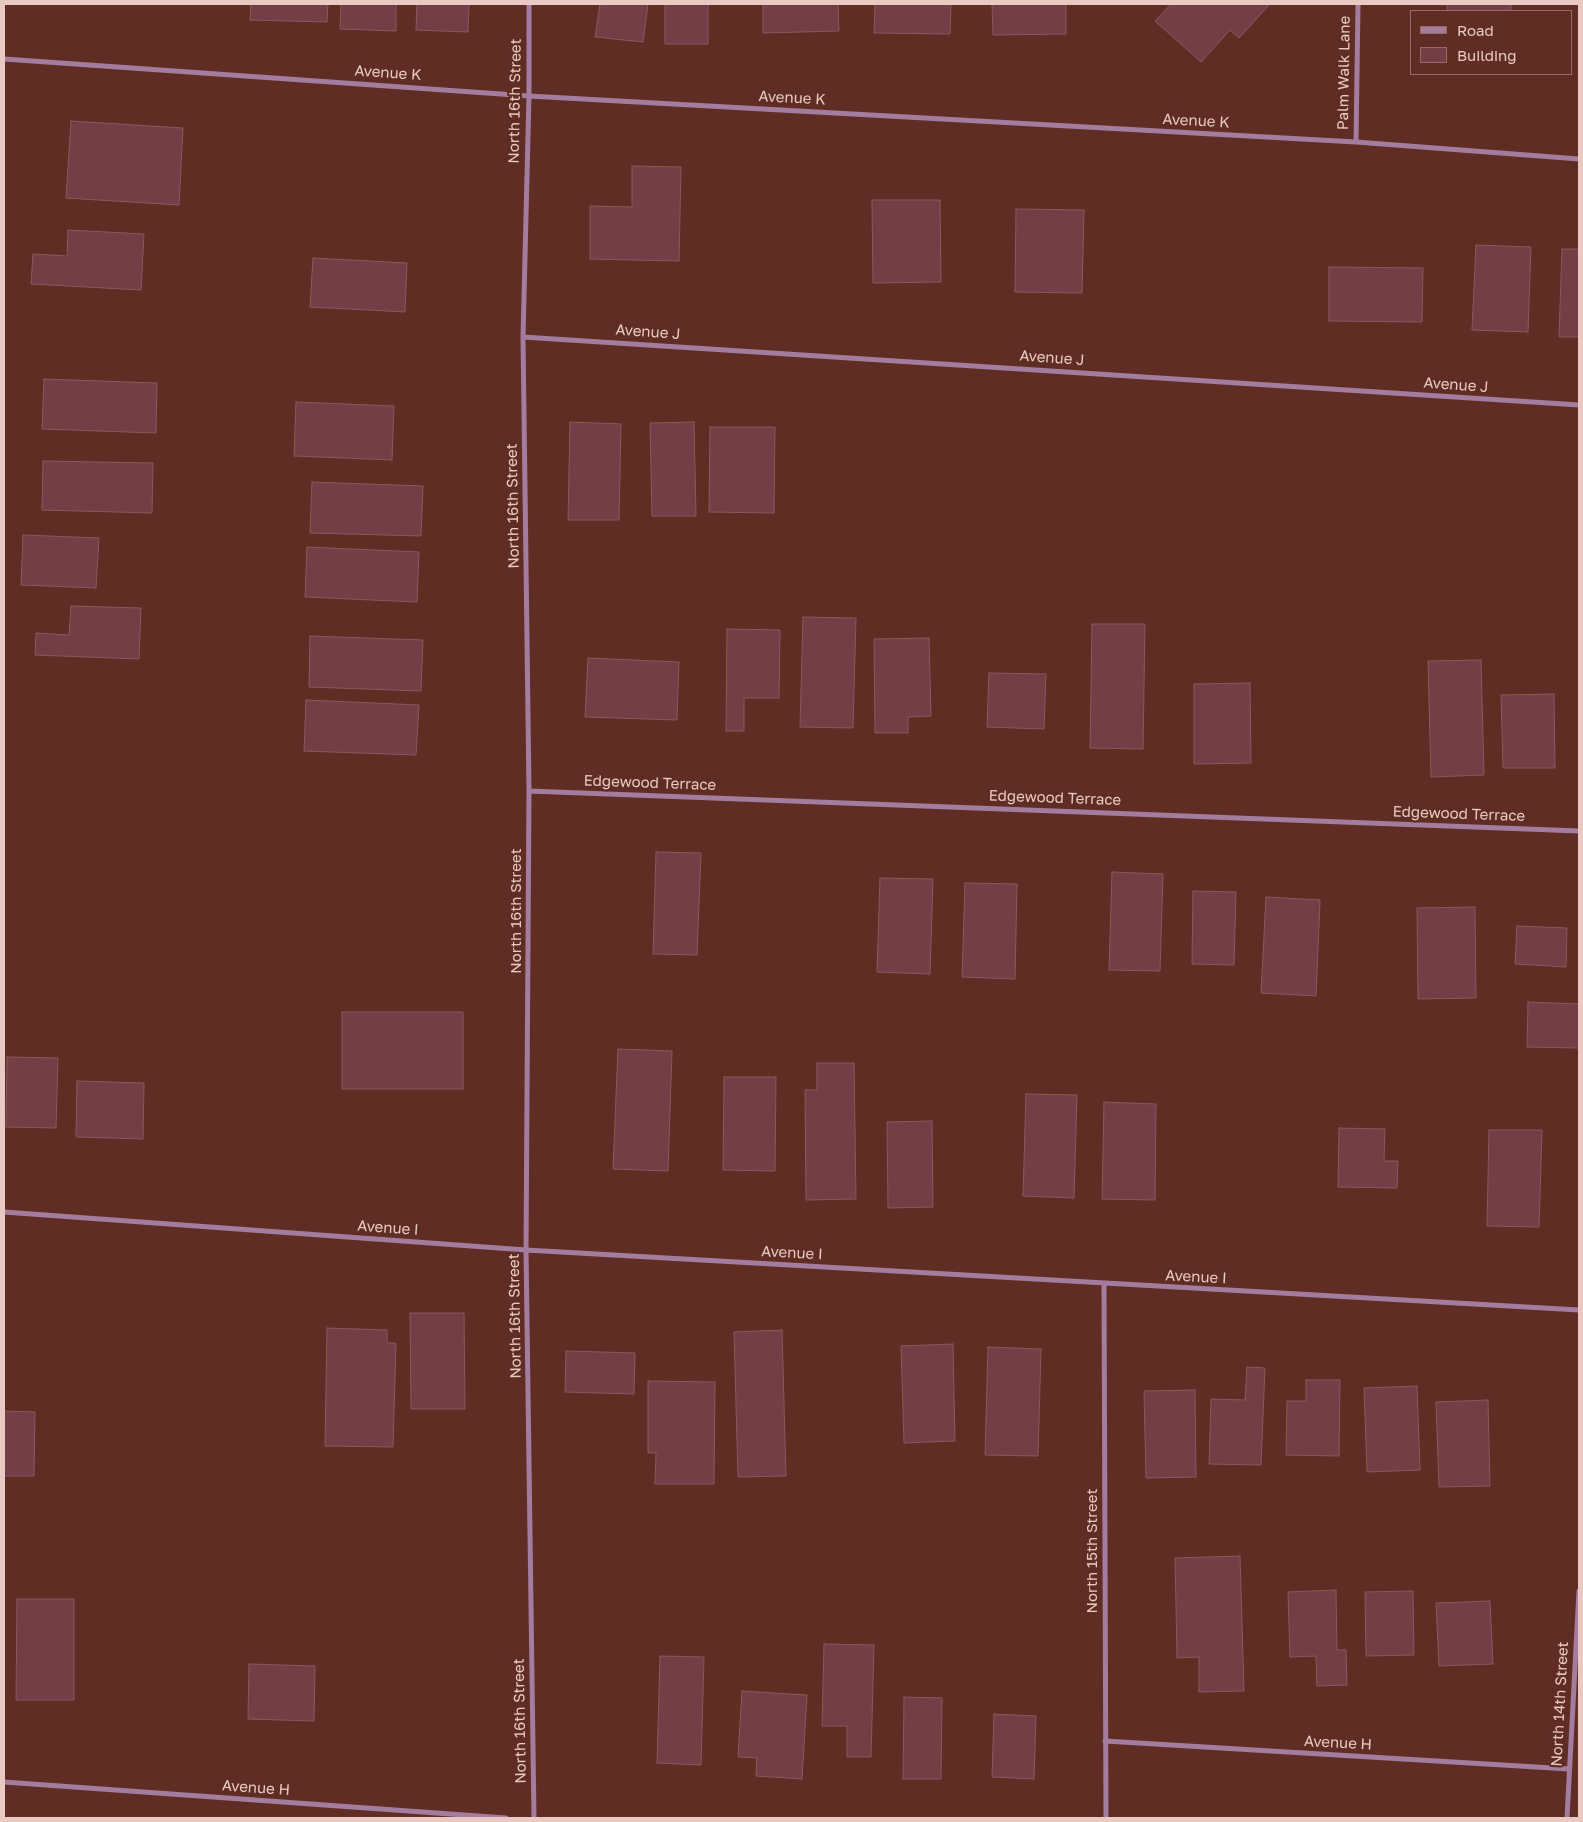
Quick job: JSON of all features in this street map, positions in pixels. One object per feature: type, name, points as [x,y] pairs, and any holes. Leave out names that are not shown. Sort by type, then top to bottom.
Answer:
[{"type":"street","name":"North 16th Street","points":[[529,4],[529,96],[523,336],[529,790],[526,1250],[534,1818]]},
{"type":"street","name":"Palm Walk Lane","points":[[1356,142],[1358,4]]},
{"type":"street","name":"Avenue K","points":[[4,59],[529,96],[1356,142],[1579,159]]},
{"type":"street","name":"Avenue J","points":[[523,336],[1579,405]]},
{"type":"street","name":"Edgewood Terrace","points":[[529,790],[1579,831]]},
{"type":"street","name":"Avenue I","points":[[4,1212],[526,1250],[1579,1310]]},
{"type":"street","name":"North 15th Street","points":[[1104,1284],[1106,1818]]},
{"type":"street","name":"North 14th Street","points":[[1567,1818],[1579,1592]]},
{"type":"street","name":"Avenue H","points":[[1105,1741],[1569,1769]]},
{"type":"street","name":"Avenue H","points":[[4,1782],[506,1818]]},
{"type":"building","points":[[251,4],[328,4],[327,22],[250,20]]},
{"type":"building","points":[[341,4],[396,4],[396,31],[340,29]]},
{"type":"building","points":[[417,4],[469,4],[468,32],[416,30]]},
{"type":"building","points":[[600,4],[648,4],[643,42],[595,37]]},
{"type":"building","points":[[665,4],[708,4],[708,44],[665,44]]},
{"type":"building","points":[[763,4],[838,4],[839,31],[763,33]]},
{"type":"building","points":[[875,4],[951,4],[950,34],[874,33]]},
{"type":"building","points":[[992,4],[1066,4],[1066,34],[993,35]]},
{"type":"building","points":[[1171,4],[1270,4],[1239,38],[1230,30],[1201,62],[1155,21]]},
{"type":"building","points":[[1447,4],[1511,4],[1511,10],[1447,10]]},
{"type":"building","points":[[71,121],[183,128],[179,205],[66,198]]},
{"type":"building","points":[[632,166],[681,167],[679,261],[590,259],[590,206],[632,207]]},
{"type":"building","points":[[872,200],[940,200],[941,282],[873,283]]},
{"type":"building","points":[[1016,209],[1084,210],[1082,293],[1015,292]]},
{"type":"building","points":[[68,230],[144,234],[141,290],[31,284],[33,254],[67,256]]},
{"type":"building","points":[[1476,245],[1531,247],[1528,332],[1472,330]]},
{"type":"building","points":[[1562,249],[1579,249],[1579,337],[1559,337]]},
{"type":"building","points":[[313,258],[407,263],[405,312],[310,307]]},
{"type":"building","points":[[1329,267],[1423,268],[1422,322],[1329,321]]},
{"type":"building","points":[[44,379],[157,383],[156,433],[42,429]]},
{"type":"building","points":[[296,402],[394,406],[392,460],[294,456]]},
{"type":"building","points":[[570,422],[621,424],[619,520],[568,520]]},
{"type":"building","points":[[694,422],[696,516],[652,516],[650,423]]},
{"type":"building","points":[[710,427],[775,427],[774,513],[709,512]]},
{"type":"building","points":[[43,461],[153,463],[152,513],[42,510]]},
{"type":"building","points":[[312,482],[423,486],[421,536],[310,533]]},
{"type":"building","points":[[23,535],[99,538],[96,588],[21,585]]},
{"type":"building","points":[[307,547],[419,552],[417,602],[305,597]]},
{"type":"building","points":[[71,606],[141,608],[139,659],[35,655],[36,633],[69,635]]},
{"type":"building","points":[[803,617],[856,618],[853,728],[800,727]]},
{"type":"building","points":[[1092,624],[1145,624],[1143,749],[1090,748]]},
{"type":"building","points":[[727,629],[780,630],[779,698],[744,698],[744,731],[726,731]]},
{"type":"building","points":[[310,636],[423,640],[421,691],[309,687]]},
{"type":"building","points":[[929,638],[931,716],[908,717],[908,733],[875,733],[874,639]]},
{"type":"building","points":[[588,658],[679,662],[677,720],[585,717]]},
{"type":"building","points":[[1481,660],[1484,775],[1431,777],[1428,661]]},
{"type":"building","points":[[989,673],[1046,674],[1044,729],[987,727]]},
{"type":"building","points":[[1250,683],[1251,763],[1194,764],[1194,684]]},
{"type":"building","points":[[1554,694],[1555,768],[1503,768],[1501,695]]},
{"type":"building","points":[[306,700],[419,705],[416,755],[304,751]]},
{"type":"building","points":[[656,852],[701,853],[697,955],[653,954]]},
{"type":"building","points":[[1112,872],[1163,874],[1160,971],[1109,970]]},
{"type":"building","points":[[880,878],[933,879],[930,974],[877,972]]},
{"type":"building","points":[[965,883],[1017,884],[1015,979],[962,977]]},
{"type":"building","points":[[1193,891],[1236,892],[1234,965],[1192,964]]},
{"type":"building","points":[[1266,897],[1320,900],[1316,996],[1261,993]]},
{"type":"building","points":[[1475,907],[1476,998],[1418,999],[1417,908]]},
{"type":"building","points":[[1517,926],[1567,928],[1566,967],[1515,964]]},
{"type":"building","points":[[1528,1002],[1579,1004],[1579,1048],[1527,1047]]},
{"type":"building","points":[[342,1012],[463,1012],[463,1089],[342,1089]]},
{"type":"building","points":[[618,1049],[672,1051],[668,1171],[613,1169]]},
{"type":"building","points":[[7,1057],[58,1058],[56,1128],[6,1127]]},
{"type":"building","points":[[817,1063],[854,1063],[856,1199],[806,1200],[805,1090],[817,1090]]},
{"type":"building","points":[[724,1077],[776,1077],[775,1171],[723,1170]]},
{"type":"building","points":[[77,1081],[144,1083],[143,1139],[76,1137]]},
{"type":"building","points":[[1026,1094],[1077,1095],[1074,1198],[1023,1196]]},
{"type":"building","points":[[1104,1102],[1156,1104],[1155,1200],[1102,1199]]},
{"type":"building","points":[[932,1121],[933,1207],[888,1208],[887,1122]]},
{"type":"building","points":[[1339,1128],[1385,1129],[1384,1161],[1398,1161],[1397,1188],[1338,1187]]},
{"type":"building","points":[[1489,1130],[1542,1130],[1539,1227],[1487,1226]]},
{"type":"building","points":[[410,1313],[464,1313],[465,1409],[411,1409]]},
{"type":"building","points":[[327,1328],[387,1330],[387,1343],[396,1343],[393,1447],[325,1446]]},
{"type":"building","points":[[782,1330],[786,1476],[738,1477],[734,1332]]},
{"type":"building","points":[[953,1344],[955,1441],[904,1443],[901,1346]]},
{"type":"building","points":[[988,1347],[1041,1349],[1038,1456],[985,1455]]},
{"type":"building","points":[[566,1351],[635,1353],[634,1394],[565,1392]]},
{"type":"building","points":[[1247,1367],[1265,1368],[1261,1465],[1209,1464],[1211,1399],[1245,1400]]},
{"type":"building","points":[[1306,1380],[1340,1380],[1339,1456],[1286,1455],[1287,1401],[1306,1401]]},
{"type":"building","points":[[648,1381],[715,1382],[714,1484],[655,1484],[656,1453],[648,1453]]},
{"type":"building","points":[[1417,1386],[1420,1470],[1367,1472],[1364,1388]]},
{"type":"building","points":[[1195,1390],[1196,1477],[1146,1478],[1144,1391]]},
{"type":"building","points":[[1488,1400],[1490,1486],[1439,1487],[1436,1402]]},
{"type":"building","points":[[4,1411],[35,1412],[34,1476],[4,1476]]},
{"type":"building","points":[[1240,1556],[1244,1691],[1199,1692],[1199,1657],[1177,1658],[1175,1558]]},
{"type":"building","points":[[1336,1590],[1337,1650],[1346,1650],[1347,1685],[1317,1686],[1316,1656],[1290,1657],[1288,1592]]},
{"type":"building","points":[[1413,1591],[1414,1655],[1366,1656],[1365,1592]]},
{"type":"building","points":[[17,1599],[74,1599],[74,1700],[16,1700]]},
{"type":"building","points":[[1490,1601],[1493,1664],[1439,1666],[1436,1603]]},
{"type":"building","points":[[824,1644],[874,1645],[871,1757],[847,1757],[847,1726],[822,1726]]},
{"type":"building","points":[[660,1656],[704,1657],[701,1765],[657,1763]]},
{"type":"building","points":[[249,1664],[315,1666],[314,1721],[248,1719]]},
{"type":"building","points":[[742,1691],[807,1695],[802,1779],[756,1776],[757,1758],[738,1757]]},
{"type":"building","points":[[904,1697],[942,1698],[941,1779],[903,1779]]},
{"type":"building","points":[[994,1714],[1036,1716],[1034,1779],[992,1777]]}]
